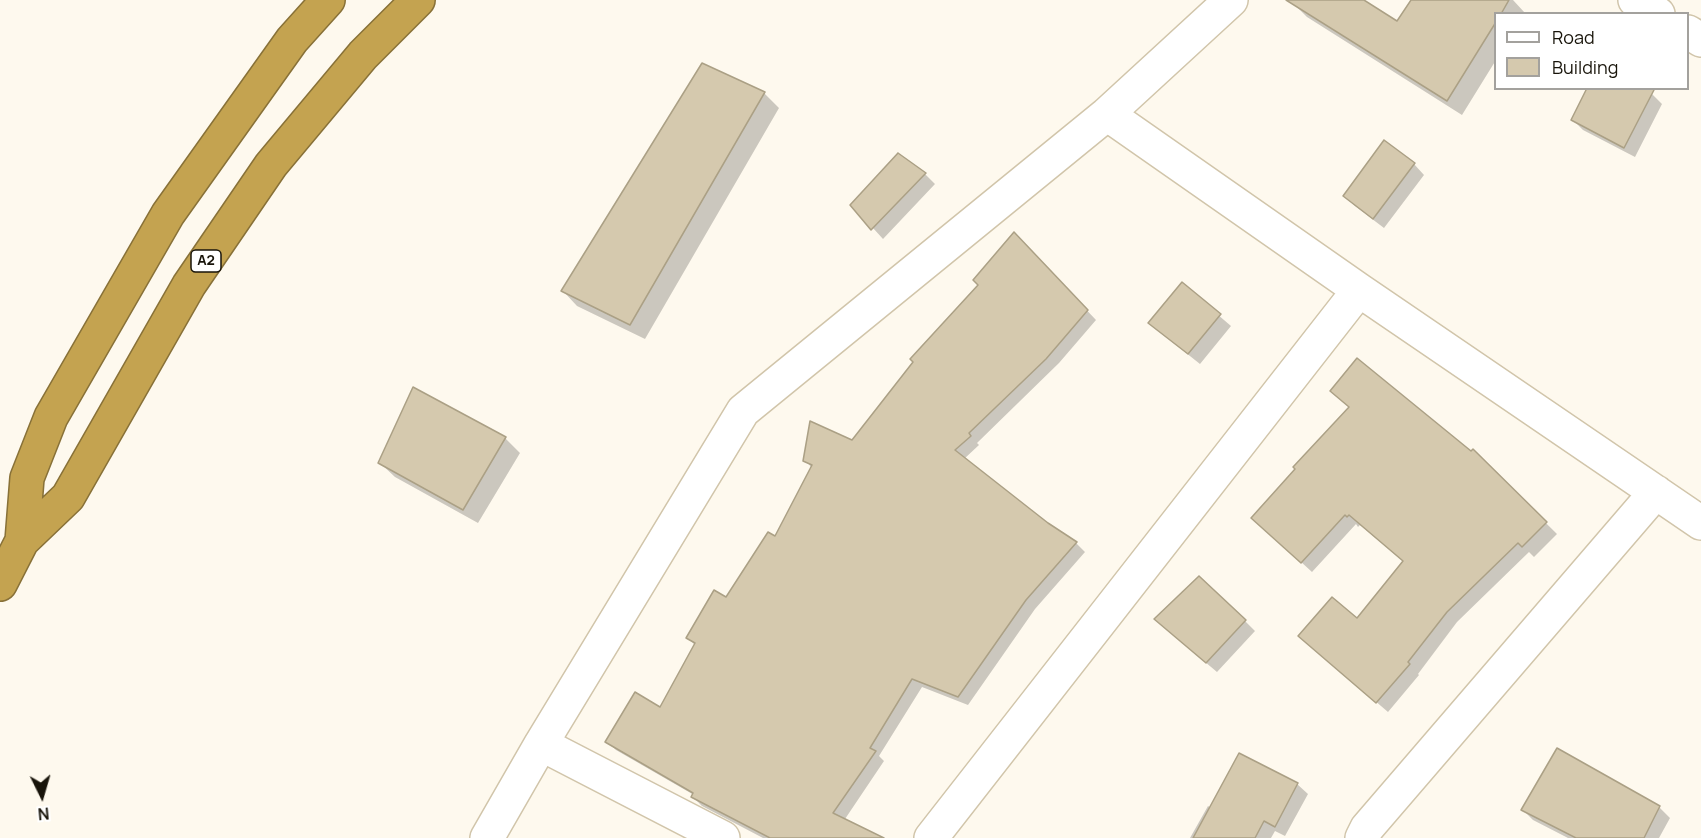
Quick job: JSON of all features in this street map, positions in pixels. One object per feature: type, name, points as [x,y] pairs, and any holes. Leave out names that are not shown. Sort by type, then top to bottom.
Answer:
[{"type":"highway","name":"A2","points":[[22,541],[27,478],[51,417],[168,214],[292,40],[328,0]]},
{"type":"highway","name":"A2","points":[[0,584],[22,541],[68,497],[189,285],[272,165],[363,54],[418,0]]},
{"type":"street","points":[[487,838],[541,744],[743,411],[1107,114],[1231,0]]},
{"type":"street","points":[[1635,0],[1655,12]]},
{"type":"street","points":[[1107,114],[1359,290],[1701,523]]},
{"type":"street","points":[[931,838],[1359,290]]},
{"type":"street","points":[[1362,838],[1367,828],[1656,492]]},
{"type":"street","points":[[541,744],[723,838]]},
{"type":"building","points":[[1286,0],[1364,0],[1397,21],[1411,0],[1509,0],[1502,12],[1494,12],[1494,25],[1447,101]]},
{"type":"building","points":[[702,63],[765,92],[630,325],[561,291]]},
{"type":"building","points":[[1586,90],[1654,90],[1624,148],[1571,120]]},
{"type":"building","points":[[1384,140],[1415,163],[1373,219],[1343,196]]},
{"type":"building","points":[[898,153],[926,173],[871,230],[850,205]]},
{"type":"building","points":[[1014,232],[1088,310],[1046,359],[969,433],[971,436],[955,450],[1048,523],[1077,542],[1026,600],[958,697],[912,679],[870,748],[876,751],[833,813],[884,838],[770,838],[691,797],[693,793],[605,742],[635,692],[660,707],[695,643],[686,638],[714,590],[726,597],[768,532],[775,536],[812,465],[803,461],[810,421],[852,440],[913,362],[910,359],[978,285],[973,280]]},
{"type":"building","points":[[1182,282],[1221,314],[1188,354],[1148,323]]},
{"type":"building","points":[[1357,358],[1471,451],[1473,449],[1547,522],[1522,547],[1518,543],[1447,612],[1408,662],[1410,664],[1376,703],[1298,636],[1332,597],[1357,618],[1403,561],[1349,515],[1347,517],[1345,515],[1301,563],[1251,518],[1295,469],[1293,467],[1349,407],[1330,391]]},
{"type":"building","points":[[413,387],[506,437],[463,510],[378,463]]},
{"type":"building","points":[[1199,576],[1246,620],[1206,663],[1154,619]]},
{"type":"building","points":[[1557,748],[1660,806],[1644,838],[1576,838],[1521,810]]},
{"type":"building","points":[[1239,753],[1298,783],[1275,827],[1264,821],[1255,838],[1193,838]]}]
